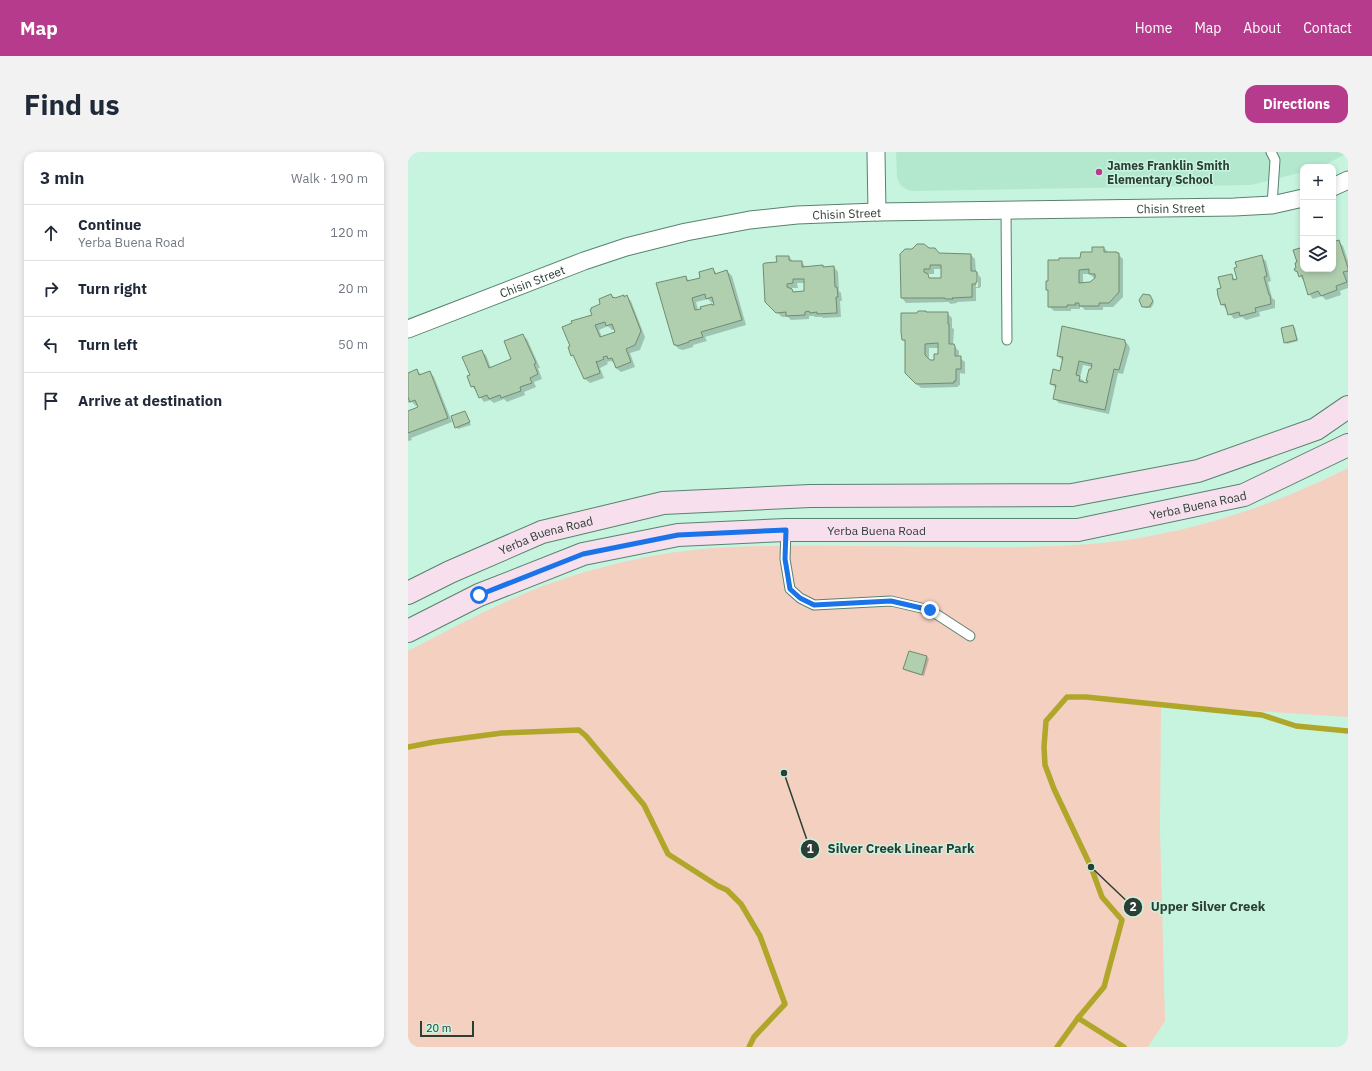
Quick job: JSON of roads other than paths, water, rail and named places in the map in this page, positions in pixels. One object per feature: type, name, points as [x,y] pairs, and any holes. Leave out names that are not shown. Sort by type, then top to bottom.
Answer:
[{"type":"main road","name":"Yerba Buena Road","points":[[408,593],[450,572],[542,532],[663,503],[810,496],[1072,495],[1198,471],[1316,429],[1348,407]]},
{"type":"main road","name":"Yerba Buena Road","points":[[408,631],[479,595],[583,554],[678,535],[786,530],[1078,530],[1244,495],[1348,445]]},
{"type":"street","points":[[876,152],[877,212]]},
{"type":"street","points":[[1336,186],[1348,180]]},
{"type":"street","name":"Chisin Street","points":[[408,329],[626,247],[686,232],[750,220],[797,215],[877,212],[1234,208],[1272,205],[1300,199]]},
{"type":"lane","points":[[1271,152],[1275,160],[1272,205]]},
{"type":"lane","points":[[1006,210],[1007,340]]},
{"type":"lane","points":[[786,530],[785,559],[790,589],[807,602],[814,605],[891,601],[930,610],[970,636]]},
{"type":"waterway","points":[[1057,1047],[1078,1018],[1104,987],[1122,920],[1102,897],[1091,867],[1054,789],[1045,765],[1044,747],[1046,721],[1067,697],[1086,697],[1262,715],[1296,726],[1348,731]]},
{"type":"waterway","points":[[408,747],[502,733],[579,730],[586,736],[644,805],[668,854],[718,886],[727,890],[741,904],[760,936],[785,1004],[754,1037],[749,1047]]},
{"type":"waterway","points":[[1078,1018],[1124,1047]]},
{"type":"place","name":"James Franklin Smith Elementary School","points":[[1099,172]]},
{"type":"place","name":"Silver Creek Linear Park","points":[[784,773]]},
{"type":"place","name":"Upper Silver Creek","points":[[1091,867]]}]
